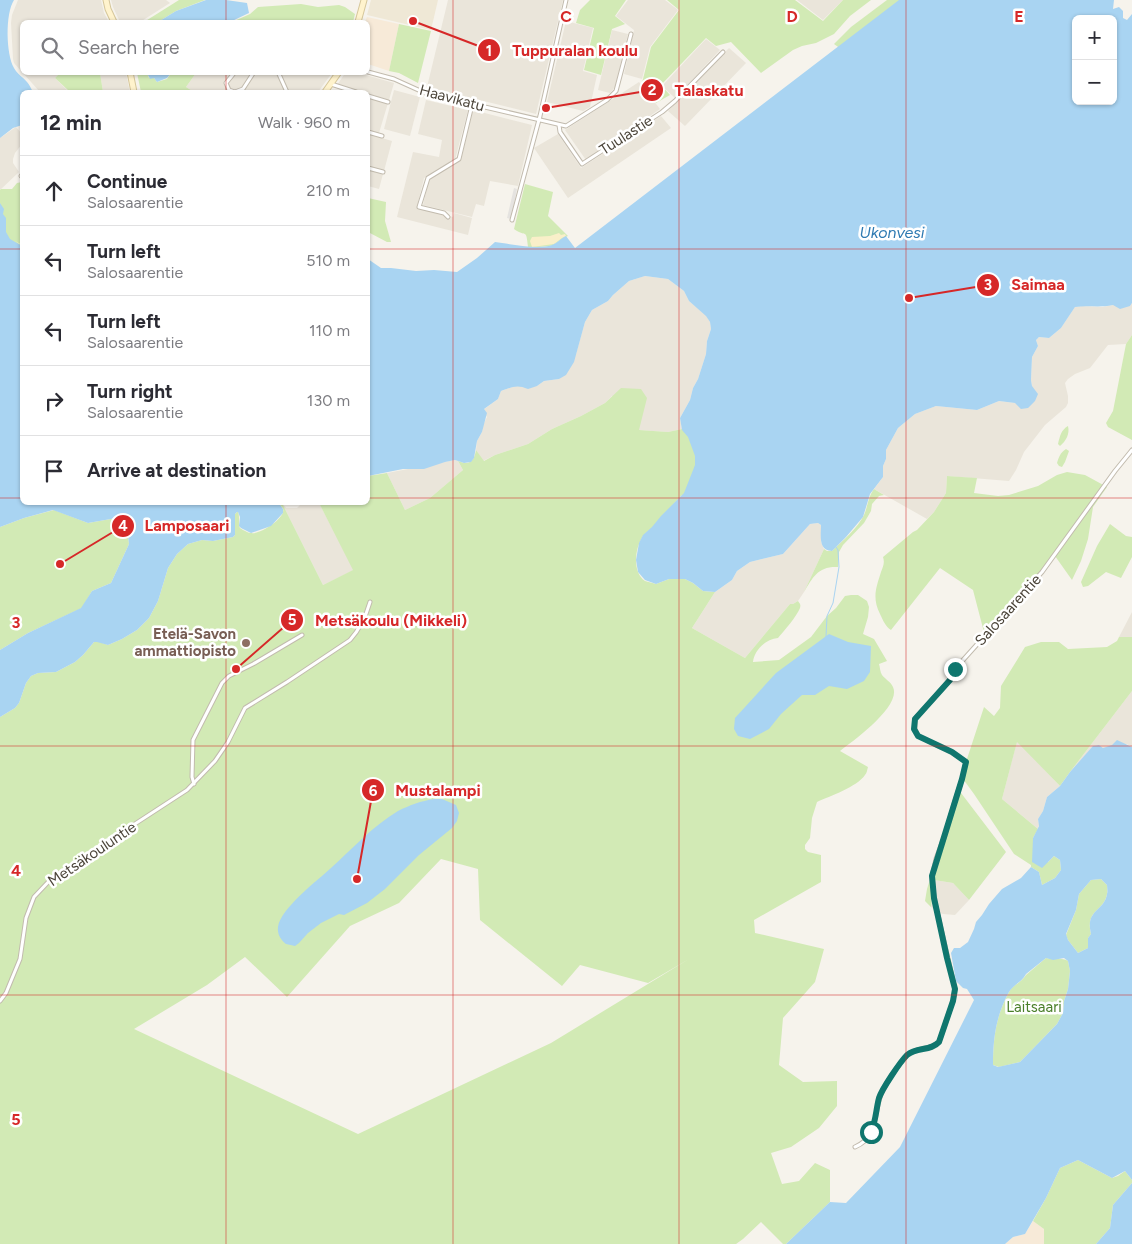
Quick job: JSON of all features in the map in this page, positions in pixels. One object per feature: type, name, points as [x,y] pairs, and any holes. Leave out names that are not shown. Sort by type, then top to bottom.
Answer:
[{"type":"street","points":[[106,0],[113,20]]},
{"type":"street","points":[[359,20],[364,0]]},
{"type":"street","points":[[512,220],[539,120],[566,0]]},
{"type":"street","points":[[560,125],[566,126],[607,100],[616,91],[630,34]]},
{"type":"street","name":"Tuulastie","points":[[560,125],[560,132],[582,164],[662,112],[723,52]]},
{"type":"street","name":"Haavikatu","points":[[370,73],[394,79],[426,93],[560,125]]},
{"type":"street","points":[[131,75],[134,90]]},
{"type":"street","points":[[229,90],[226,82],[232,75]]},
{"type":"street","points":[[240,90],[252,75]]},
{"type":"street","points":[[279,75],[286,90]]},
{"type":"street","points":[[326,90],[337,75]]},
{"type":"street","points":[[331,84],[350,90]]},
{"type":"street","points":[[370,97],[388,102]]},
{"type":"street","points":[[448,217],[444,213],[419,207],[428,178],[459,159],[472,105]]},
{"type":"street","points":[[370,133],[382,136]]},
{"type":"street","points":[[370,169],[383,172]]},
{"type":"street","name":"Salosaarentie","points":[[855,1147],[864,1142],[871,1132],[875,1124],[882,1092],[906,1056],[914,1051],[933,1047],[939,1042],[954,997],[954,984],[934,898],[932,876],[934,864],[945,835],[966,762],[952,752],[918,736],[914,729],[915,719],[950,680],[955,669],[1042,572],[1132,450]]},
{"type":"street","name":"Metsäkouluntie","points":[[0,1001],[6,993],[20,959],[26,918],[34,897],[52,878],[194,784],[215,761],[228,742],[245,708],[350,640],[358,631],[370,602]]},
{"type":"street","points":[[194,784],[192,777],[193,740],[222,683],[229,676],[302,635]]},
{"type":"shaded area","points":[[18,0],[101,0],[108,20],[20,20],[20,70],[13,59],[12,15]]},
{"type":"shaded area","points":[[111,0],[166,0],[170,3],[143,20],[119,20]]},
{"type":"shaded area","points":[[371,0],[438,0],[431,30],[367,15]]},
{"type":"shaded area","points":[[448,0],[563,0],[536,114],[427,87]]},
{"type":"shaded area","points":[[628,0],[665,0],[678,10],[650,47],[642,79],[624,74],[634,30],[616,16]]},
{"type":"shaded area","points":[[797,0],[843,0],[823,20]]},
{"type":"shaded area","points":[[367,17],[399,24],[389,71],[370,65],[370,20],[366,20]]},
{"type":"shaded area","points":[[566,21],[593,28],[583,71],[597,75],[590,107],[583,111],[547,102]]},
{"type":"shaded area","points":[[612,30],[628,34],[615,87],[610,93],[598,90]]},
{"type":"shaded area","points":[[706,39],[720,50],[675,98],[662,86]]},
{"type":"shaded area","points":[[729,48],[746,63],[685,126],[668,111]]},
{"type":"shaded area","points":[[25,75],[58,75],[55,78],[67,90],[38,90]]},
{"type":"shaded area","points":[[100,75],[126,75],[130,90],[103,90]]},
{"type":"shaded area","points":[[195,75],[331,75],[319,90],[191,90],[186,87]]},
{"type":"shaded area","points":[[344,75],[366,75],[394,83],[389,100],[370,95],[370,90],[356,90],[337,85]]},
{"type":"shaded area","points":[[639,82],[660,109],[586,160],[565,130]]},
{"type":"shaded area","points":[[394,90],[420,97],[410,136],[384,129]]},
{"type":"shaded area","points":[[370,98],[388,103],[379,133],[370,131]]},
{"type":"shaded area","points":[[426,100],[468,110],[455,160],[424,178],[417,207],[453,217],[454,213],[472,218],[468,235],[397,217],[413,152],[439,157],[442,140],[418,134]]},
{"type":"shaded area","points":[[473,110],[532,125],[518,186],[490,181],[484,206],[476,204],[472,217],[423,205],[429,179],[461,160]]},
{"type":"shaded area","points":[[661,116],[671,128],[568,198],[534,148],[558,134],[581,168]]},
{"type":"shaded area","points":[[16,127],[20,132],[20,147],[13,159],[13,163],[19,172],[0,190],[0,138]]},
{"type":"shaded area","points":[[370,135],[392,141],[384,171],[370,167]]},
{"type":"shaded area","points":[[370,171],[383,174],[379,189],[370,187]]},
{"type":"shaded area","points":[[514,188],[517,189],[511,219],[507,218]]},
{"type":"shaded area","points":[[645,276],[668,279],[684,291],[689,301],[706,315],[710,322],[711,329],[707,341],[706,354],[690,400],[680,418],[682,429],[668,432],[638,430],[612,396],[605,403],[552,429],[528,444],[483,461],[476,450],[477,441],[487,417],[483,410],[498,399],[501,391],[515,386],[537,386],[544,381],[559,379],[576,354],[585,322],[592,310],[608,301],[629,281]]},
{"type":"shaded area","points":[[1132,303],[1132,335],[1126,344],[1108,345],[1090,368],[1068,379],[1065,383],[1068,396],[1066,407],[1045,425],[1024,452],[1009,481],[947,476],[946,493],[934,512],[927,519],[874,489],[883,477],[886,450],[898,428],[915,414],[936,406],[977,410],[999,401],[1015,403],[1032,386],[1032,357],[1038,346],[1036,340],[1039,337],[1049,338],[1061,328],[1075,307],[1130,306]]},
{"type":"shaded area","points":[[458,461],[463,470],[430,498],[405,510],[387,473]]},
{"type":"shaded area","points":[[283,505],[286,508],[297,508],[300,505],[320,505],[354,570],[323,585]]},
{"type":"shaded area","points":[[818,523],[821,525],[821,542],[824,549],[804,592],[798,601],[790,604],[745,658],[692,628],[715,592],[732,580],[737,571],[750,562],[783,554],[810,524]]},
{"type":"shaded area","points":[[1132,612],[1132,637],[1119,637]]},
{"type":"shaded area","points":[[1132,691],[1132,747],[1127,744],[1103,748],[1099,745],[1094,746],[1070,772]]},
{"type":"shaded area","points":[[1017,741],[1060,786],[1047,797],[1043,811],[1038,819],[1038,829],[1002,799]]},
{"type":"shaded area","points":[[934,880],[953,883],[969,900],[955,915],[937,912],[931,907]]},
{"type":"shaded area","points":[[1033,1221],[1044,1229],[1044,1244],[1005,1244],[1013,1237],[1025,1234]]},
{"type":"green space","points":[[179,0],[205,0],[176,11],[161,20],[147,20]]},
{"type":"green space","points":[[590,0],[626,0],[615,16],[625,24],[612,29],[601,75],[584,70],[594,28],[576,23],[580,10]]},
{"type":"green space","points":[[667,0],[795,0],[823,21],[843,0],[871,0],[850,16],[834,34],[816,43],[793,50],[761,73],[731,42],[716,46],[706,38],[661,85],[670,95],[656,103],[642,83],[651,47],[679,10]]},
{"type":"green space","points":[[887,0],[918,0],[841,49],[834,44],[851,27]]},
{"type":"green space","points":[[301,4],[318,7],[339,5],[355,14],[354,20],[236,20],[250,14],[258,7]]},
{"type":"green space","points":[[399,24],[431,31],[418,83],[399,73],[389,71]]},
{"type":"green space","points":[[58,75],[100,75],[103,90],[68,90],[55,78]]},
{"type":"green space","points":[[137,75],[148,75],[149,78],[154,78],[157,82],[167,79],[170,75],[195,75],[186,87],[191,90],[141,90]]},
{"type":"green space","points":[[20,182],[20,244],[15,241],[20,245],[20,256],[15,281],[0,203],[0,190],[12,189]]},
{"type":"green space","points":[[525,184],[553,192],[548,216],[568,236],[553,245],[528,247],[526,235],[514,229]]},
{"type":"green space","points":[[370,198],[386,202],[385,221],[391,242],[387,242],[370,233]]},
{"type":"green space","points":[[1132,335],[1132,440],[1108,427],[1106,423],[1113,411],[1126,344]]},
{"type":"green space","points":[[621,388],[641,389],[647,398],[639,430],[668,432],[682,429],[683,416],[698,410],[699,404],[704,405],[705,418],[699,424],[706,430],[706,438],[702,441],[704,444],[715,447],[729,443],[730,455],[739,453],[741,458],[738,460],[740,463],[744,462],[750,466],[747,473],[751,479],[751,487],[746,491],[742,505],[734,512],[723,518],[709,518],[686,511],[677,504],[680,502],[682,495],[644,535],[638,548],[636,566],[645,581],[656,584],[669,579],[685,579],[703,591],[715,592],[692,628],[745,658],[790,604],[798,601],[800,608],[793,619],[778,638],[769,640],[758,649],[753,662],[779,660],[811,637],[845,596],[858,595],[867,601],[869,607],[863,634],[874,639],[887,661],[879,664],[882,675],[893,687],[894,695],[890,704],[875,722],[840,751],[868,767],[866,773],[850,787],[817,802],[812,818],[810,838],[805,845],[805,849],[808,852],[821,855],[821,882],[754,920],[755,933],[824,949],[815,982],[783,1018],[779,1065],[803,1082],[837,1081],[837,1106],[819,1128],[791,1147],[771,1153],[782,1184],[799,1181],[815,1163],[830,1170],[830,1202],[786,1244],[783,1244],[761,1222],[736,1244],[0,1244],[0,717],[15,708],[19,703],[26,683],[31,676],[38,673],[56,672],[75,662],[94,642],[97,641],[108,645],[137,630],[149,618],[158,601],[168,568],[177,554],[188,544],[202,540],[213,541],[233,537],[235,535],[235,514],[237,512],[239,514],[240,528],[249,533],[255,533],[271,525],[280,517],[283,509],[280,505],[283,505],[323,585],[353,570],[320,505],[370,505],[370,476],[387,473],[405,510],[430,498],[463,470],[458,461],[471,462],[476,450],[484,461],[495,455],[528,444],[552,429],[605,403]],"holes":[[[441,859],[478,869],[480,920],[562,986],[580,965],[648,983],[689,959],[551,1043],[358,1134],[134,1029],[207,985],[245,957],[287,997],[350,926],[399,903]]]},
{"type":"green space","points":[[1068,426],[1067,437],[1060,446],[1058,444],[1061,434]]},
{"type":"green space","points":[[1066,449],[1069,451],[1062,467],[1057,463],[1059,457]]},
{"type":"green space","points":[[1067,472],[1085,475],[1107,487],[1093,507],[1088,539],[1072,580],[1055,556],[985,636],[973,590],[940,568],[891,630],[887,627],[875,598],[876,588],[884,565],[883,557],[917,530],[934,512],[946,493],[947,476],[977,478],[974,493],[998,496],[1009,495],[1038,486],[1057,475]]},
{"type":"green space","points":[[874,489],[884,495],[879,496],[872,504],[871,511],[864,523],[843,545],[839,552],[838,567],[826,568],[821,571],[813,577],[804,592],[824,549],[832,551],[858,525]]},
{"type":"green space","points":[[54,510],[88,523],[122,517],[126,519],[129,544],[111,583],[92,591],[82,608],[28,633],[0,650],[0,527]]},
{"type":"green space","points":[[1110,524],[1126,536],[1132,537],[1132,557],[1121,578],[1106,572],[1088,586],[1083,587],[1081,582],[1097,546]]},
{"type":"green space","points":[[1119,637],[1132,637],[1132,691],[1060,786],[1017,742],[1002,799],[1038,829],[1033,838],[1048,862],[1054,856],[1060,860],[1061,870],[1055,878],[1042,885],[1039,872],[1014,854],[962,779],[966,762],[984,707],[994,716],[1000,708],[1001,686],[1025,647],[1041,642],[1059,642],[1068,649],[1107,647],[1117,641]]},
{"type":"green space","points":[[958,789],[1006,852],[969,900],[953,883],[934,880],[931,907],[925,901],[927,889]]},
{"type":"green space","points":[[1101,879],[1107,885],[1105,900],[1091,920],[1088,948],[1078,953],[1066,935],[1076,910],[1079,894],[1091,880]]},
{"type":"green space","name":"Laitsaari","points":[[1046,958],[1068,961],[1070,971],[1063,1013],[1057,1024],[1020,1062],[999,1067],[993,1065],[996,1027],[1001,1009],[1009,992]]},
{"type":"green space","points":[[1078,1160],[1112,1178],[1125,1171],[1132,1180],[1132,1183],[1113,1205],[1110,1228],[1096,1244],[1044,1244],[1044,1229],[1033,1221],[1060,1168]]},
{"type":"sand","points":[[559,233],[566,236],[554,244],[532,247],[530,241],[532,237],[550,236]]},
{"type":"water","points":[[0,0],[14,0],[8,24],[9,53],[15,70],[28,83],[32,90],[20,90],[20,126],[13,128],[0,138]]},
{"type":"water","points":[[206,0],[226,0],[247,3],[249,13],[234,20],[161,20],[176,11]]},
{"type":"water","name":"Ukonvesi","points":[[899,0],[1114,0],[1113,9],[1119,7],[1123,11],[1123,18],[1127,20],[1132,14],[1132,303],[1130,306],[1120,309],[1113,305],[1075,307],[1061,328],[1049,338],[1039,337],[1036,340],[1038,346],[1032,357],[1031,380],[1032,386],[1038,394],[1035,401],[1028,408],[1021,409],[1015,403],[999,401],[977,410],[936,406],[915,414],[898,428],[886,450],[883,477],[870,494],[863,517],[832,551],[824,548],[822,545],[821,525],[818,523],[810,524],[783,554],[750,562],[737,571],[732,580],[715,592],[703,591],[685,579],[669,579],[656,584],[645,580],[638,572],[636,560],[639,543],[643,535],[684,493],[695,465],[695,456],[688,437],[682,430],[680,418],[690,400],[698,379],[711,329],[710,322],[706,316],[689,301],[684,291],[668,279],[645,276],[629,281],[608,301],[592,310],[585,322],[574,362],[566,375],[559,379],[544,381],[528,389],[518,386],[501,391],[498,399],[484,409],[487,413],[482,432],[477,441],[474,458],[471,462],[464,463],[455,460],[424,469],[403,469],[370,476],[370,260],[381,268],[457,272],[495,242],[539,247],[554,244],[566,236],[575,248]]},
{"type":"water","points":[[148,75],[169,75],[157,82],[154,78],[150,79]]},
{"type":"water","points":[[0,203],[6,218],[6,232],[10,239],[20,245],[20,505],[280,505],[283,513],[271,526],[251,533],[239,526],[240,517],[237,512],[235,514],[235,535],[233,537],[213,541],[202,540],[188,544],[177,554],[168,568],[158,601],[149,618],[137,630],[108,645],[94,642],[75,662],[56,672],[38,673],[31,676],[26,683],[19,703],[15,708],[0,717],[0,650],[28,633],[81,608],[92,591],[111,583],[129,544],[126,519],[122,517],[88,523],[53,510],[0,527]]},
{"type":"water","points":[[829,634],[848,642],[871,646],[870,672],[864,681],[847,689],[829,686],[815,695],[802,695],[781,714],[769,729],[750,739],[738,736],[734,729],[735,718],[776,673]]},
{"type":"water","points":[[1117,740],[1132,747],[1132,1180],[1125,1171],[1112,1178],[1078,1160],[1060,1168],[1046,1198],[1025,1234],[1013,1237],[1005,1244],[786,1244],[830,1202],[846,1203],[900,1147],[974,1000],[967,989],[963,988],[956,981],[951,953],[954,948],[960,948],[968,942],[976,922],[1002,889],[1021,878],[1031,867],[1039,872],[1042,885],[1055,878],[1061,870],[1060,860],[1054,856],[1042,868],[1032,862],[1033,838],[1039,826],[1038,819],[1043,811],[1047,797],[1060,786],[1093,746],[1099,745],[1103,748],[1112,745]],"holes":[[[1101,879],[1107,885],[1105,900],[1091,920],[1088,948],[1078,953],[1068,940],[1066,934],[1076,910],[1079,894],[1091,880]],[[1046,958],[1053,960],[1064,958],[1068,961],[1070,971],[1063,1013],[1057,1024],[1020,1062],[998,1067],[993,1065],[996,1027],[1001,1009],[1009,992],[1026,974]]]},
{"type":"water","points":[[434,799],[442,799],[456,805],[459,813],[457,821],[452,828],[419,855],[385,889],[367,903],[344,915],[339,914],[321,923],[295,946],[282,941],[278,927],[292,903],[300,895],[380,823],[411,805]]},
{"type":"water","points":[[1132,1183],[1132,1244],[1096,1244],[1110,1228],[1113,1205]]},
{"type":"waterway","points":[[826,637],[827,616],[833,603],[839,567],[838,550],[836,547]]},
{"type":"place","name":"Tuppuralan koulu","points":[[413,21]]},
{"type":"place","name":"Talaskatu","points":[[546,108]]},
{"type":"place","name":"Saimaa","points":[[909,298]]},
{"type":"place","name":"Lamposaari","points":[[60,564]]},
{"type":"place","name":"Etelä-Savon ammattiopisto","points":[[246,643]]},
{"type":"place","name":"Metsäkoulu (Mikkeli)","points":[[236,669]]},
{"type":"place","name":"Mustalampi","points":[[357,879]]},
{"type":"route","points":[[871,1132],[875,1124],[882,1092],[909,1054],[938,1044],[941,1040],[954,997],[955,989],[934,898],[932,876],[966,762],[952,752],[918,736],[914,729],[915,719],[950,680],[955,669]]}]
